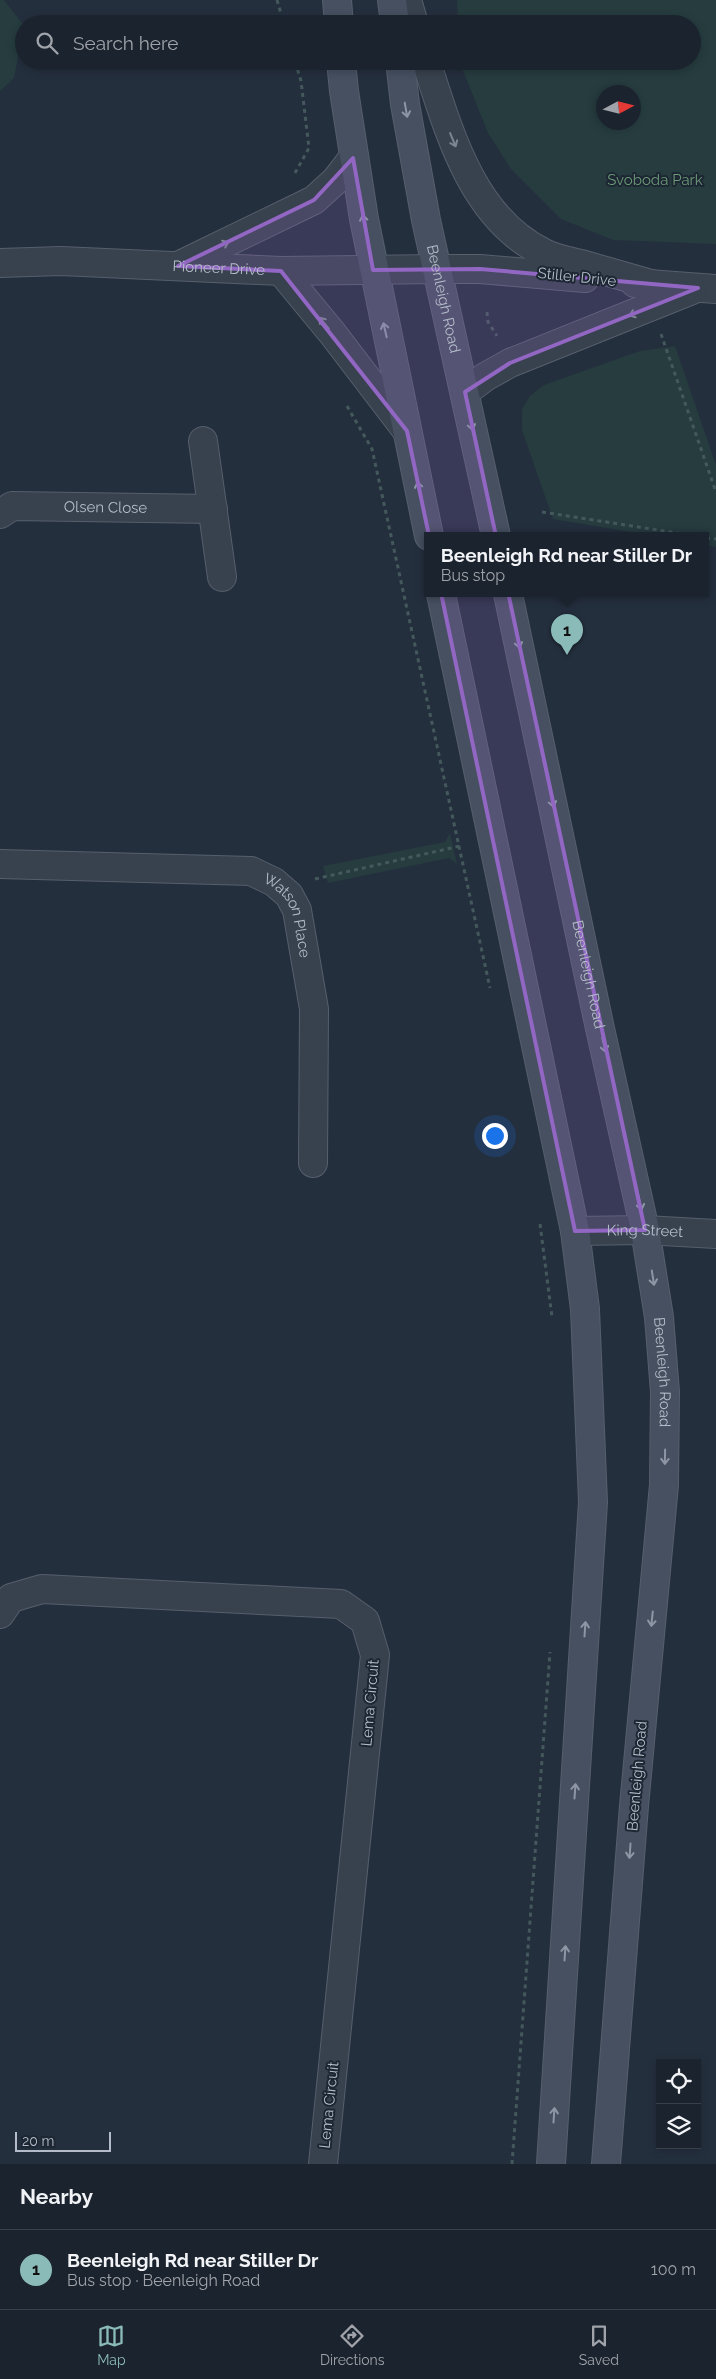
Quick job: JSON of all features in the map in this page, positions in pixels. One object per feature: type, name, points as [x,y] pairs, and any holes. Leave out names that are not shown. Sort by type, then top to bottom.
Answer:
[{"type":"main road","points":[[337,0],[338,15]]},
{"type":"main road","points":[[392,0],[394,15]]},
{"type":"main road","points":[[343,70],[354,158],[373,270],[428,532]]},
{"type":"main road","name":"Beenleigh Road","points":[[401,70],[405,104],[426,220],[495,532]]},
{"type":"main road","points":[[442,597],[575,1231],[586,1309],[593,1502],[551,2164]]},
{"type":"main road","name":"Beenleigh Road","points":[[509,597],[599,1024],[645,1230],[659,1317],[665,1392],[664,1485],[634,1806],[606,2164]]},
{"type":"street","points":[[407,0],[411,15]]},
{"type":"street","points":[[429,70],[446,124],[461,159],[489,206],[512,232],[547,254],[654,285]]},
{"type":"street","points":[[178,266],[314,200],[336,180],[354,158]]},
{"type":"street","name":"Pioneer Drive","points":[[0,263],[61,261],[281,271],[438,269]]},
{"type":"street","name":"Stiller Drive","points":[[438,269],[501,270],[654,285],[707,288]]},
{"type":"street","points":[[281,271],[333,334],[407,431]]},
{"type":"street","points":[[465,392],[485,377],[510,363],[707,288]]},
{"type":"street","points":[[203,441],[222,577]]},
{"type":"street","name":"Olsen Close","points":[[0,514],[12,506],[212,509]]},
{"type":"street","name":"Watson Place","points":[[0,864],[251,871],[274,882],[284,890],[297,910],[314,1009],[313,1163]]},
{"type":"street","name":"King Street","points":[[575,1231],[645,1230],[716,1234]]},
{"type":"street","name":"Lema Circuit","points":[[0,1614],[11,1598],[42,1589],[341,1604],[365,1621],[375,1655],[323,2164]]},
{"type":"path","points":[[277,0],[281,15]]},
{"type":"path","points":[[294,176],[309,148],[298,70]]},
{"type":"path","points":[[479,324],[488,322],[487,312]]},
{"type":"path","points":[[661,334],[716,492]]},
{"type":"path","points":[[342,398],[372,450],[491,992]]},
{"type":"path","points":[[542,512],[670,532]]},
{"type":"path","points":[[284,890],[326,876],[460,846]]},
{"type":"path","points":[[538,1216],[553,1324]]},
{"type":"path","points":[[512,2164],[551,1647]]},
{"type":"highlighted area","points":[[353,158],[373,270],[480,269],[698,288],[510,363],[465,392],[645,1230],[575,1231],[407,431],[281,271],[178,266],[314,200]]},
{"type":"green space","points":[[0,0],[4,0],[16,15],[16,70],[14,78],[0,91]]},
{"type":"green space","name":"Svoboda Park","points":[[457,0],[716,0],[716,244],[613,240],[561,219],[511,169],[488,133],[463,70],[701,70],[701,15],[458,15]]},
{"type":"green space","points":[[675,346],[716,465],[716,547],[709,546],[709,532],[631,532],[553,519],[522,430],[522,409],[530,396],[544,385],[640,351]]},
{"type":"green space","points":[[450,833],[457,864],[449,858],[328,883],[323,866],[445,842]]},
{"type":"place","name":"Beenleigh Rd near Stiller Dr","points":[[567,655]]}]
